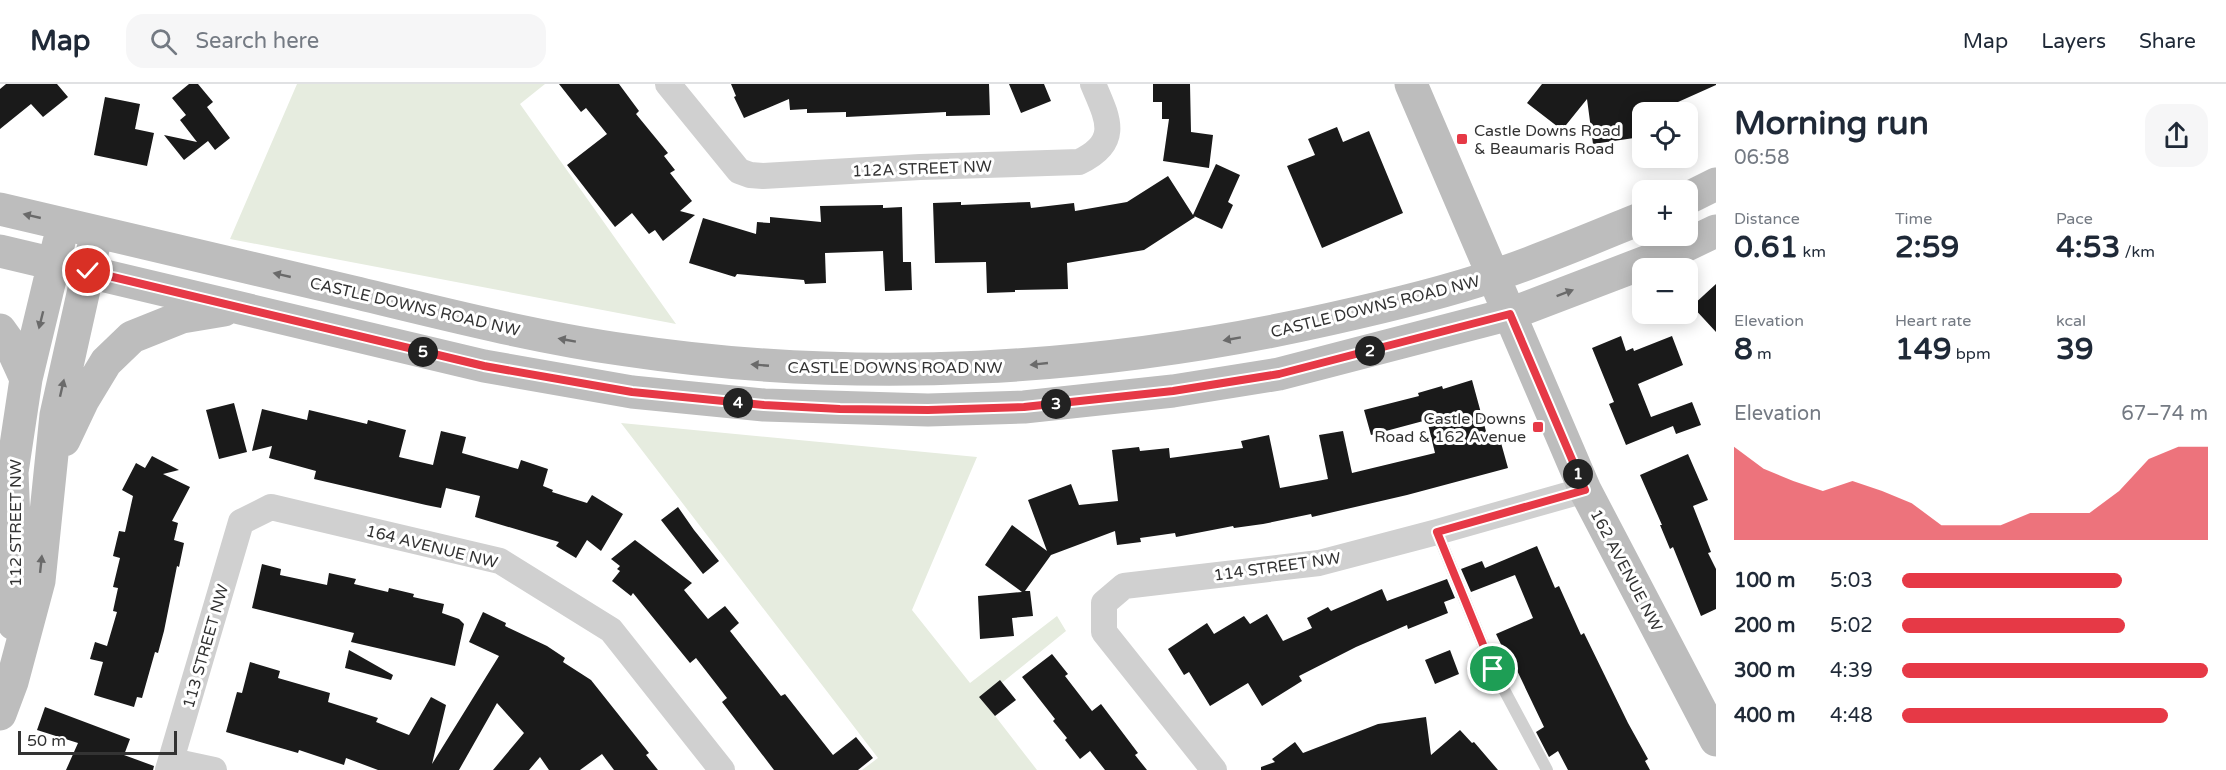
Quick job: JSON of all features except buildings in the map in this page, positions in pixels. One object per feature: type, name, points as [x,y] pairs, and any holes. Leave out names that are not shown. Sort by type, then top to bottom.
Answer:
[{"type":"main road","name":"162 AVENUE NW","points":[[1411,84],[1585,490],[1716,740]]},
{"type":"main road","points":[[1698,193],[1716,184]]},
{"type":"main road","name":"CASTLE DOWNS ROAD NW","points":[[0,209],[536,334],[626,350],[764,366],[837,370],[1019,367],[1166,351],[1268,333],[1377,309],[1502,296],[1632,224]]},
{"type":"main road","name":"112 STREET NW","points":[[12,682],[16,572],[12,472],[26,379],[63,224]]},
{"type":"main road","name":"CASTLE DOWNS ROAD NW","points":[[0,251],[484,366],[632,392],[764,405],[928,410],[1024,407],[1173,391],[1279,374],[1502,296],[1672,252],[1716,231]]},
{"type":"main road","name":"112 STREET NW","points":[[0,714],[12,682],[39,581],[56,415],[97,232]]},
{"type":"main road","points":[[52,467],[83,400],[106,362],[132,338],[182,317],[238,308]]},
{"type":"main road","points":[[0,330],[10,344],[26,379]]},
{"type":"street","name":"112A STREET NW","points":[[668,84],[738,171],[763,176],[920,167],[1079,162],[1091,157],[1102,148],[1106,139],[1108,126],[1106,113],[1093,84]]},
{"type":"street","name":"114 STREET NW","points":[[1214,770],[1104,632],[1104,603],[1124,586],[1319,563],[1585,490]]},
{"type":"street","name":"164 AVENUE NW","points":[[241,522],[271,507],[500,561],[611,630],[722,770]]},
{"type":"street","name":"113 STREET NW","points":[[170,766],[241,522]]},
{"type":"street","points":[[170,766],[214,770]]},
{"type":"lane","points":[[1437,532],[1493,669],[1547,770]]},
{"type":"shaded area","points":[[297,84],[545,84],[520,104],[676,324],[230,239]]},
{"type":"shaded area","points":[[621,423],[977,457],[912,610],[970,683],[1057,616],[1066,631],[982,699],[1037,770],[862,770],[878,758]]},
{"type":"place","name":"Castle Downs Road & Beaumaris Road","points":[[1462,139]]},
{"type":"place","name":"Castle Downs Road & 162 Avenue","points":[[1538,427]]},
{"type":"route","points":[[88,271],[484,366],[632,392],[764,405],[840,409],[928,410],[1024,407],[1173,391],[1279,374],[1510,314],[1585,490],[1437,532],[1493,669]]}]
